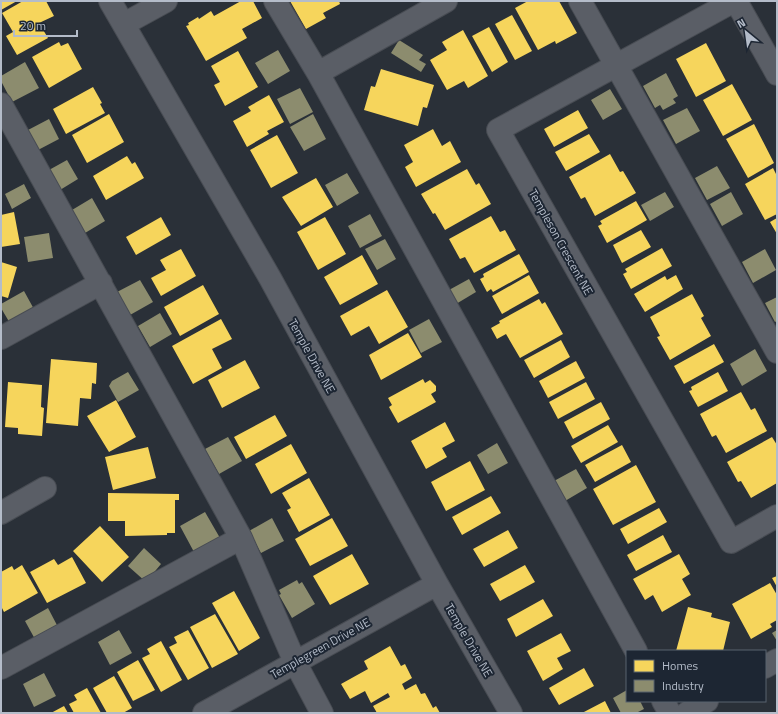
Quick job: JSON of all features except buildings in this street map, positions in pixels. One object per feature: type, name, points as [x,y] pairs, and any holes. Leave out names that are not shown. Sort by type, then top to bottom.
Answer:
[{"type":"street","name":"Temple Drive NE","points":[[110,1],[270,278],[437,584],[511,713]]},
{"type":"street","points":[[124,24],[166,1]]},
{"type":"street","points":[[275,1],[318,73],[635,650]]},
{"type":"street","points":[[318,73],[446,1]]},
{"type":"street","points":[[580,1],[777,352]]},
{"type":"street","points":[[735,1],[777,74]]},
{"type":"street","name":"Templeson Crescent NE","points":[[735,1],[498,130],[730,542],[777,516]]},
{"type":"street","points":[[1,104],[241,538],[295,662],[322,713]]},
{"type":"street","points":[[1,338],[101,283]]},
{"type":"street","points":[[1,513],[45,488]]},
{"type":"street","points":[[1,668],[241,538]]},
{"type":"street","name":"Templegreen Drive NE","points":[[204,713],[437,584]]},
{"type":"street","points":[[766,666],[777,660]]},
{"type":"street","points":[[664,702],[670,713]]},
{"type":"street","points":[[687,713],[705,702]]}]
